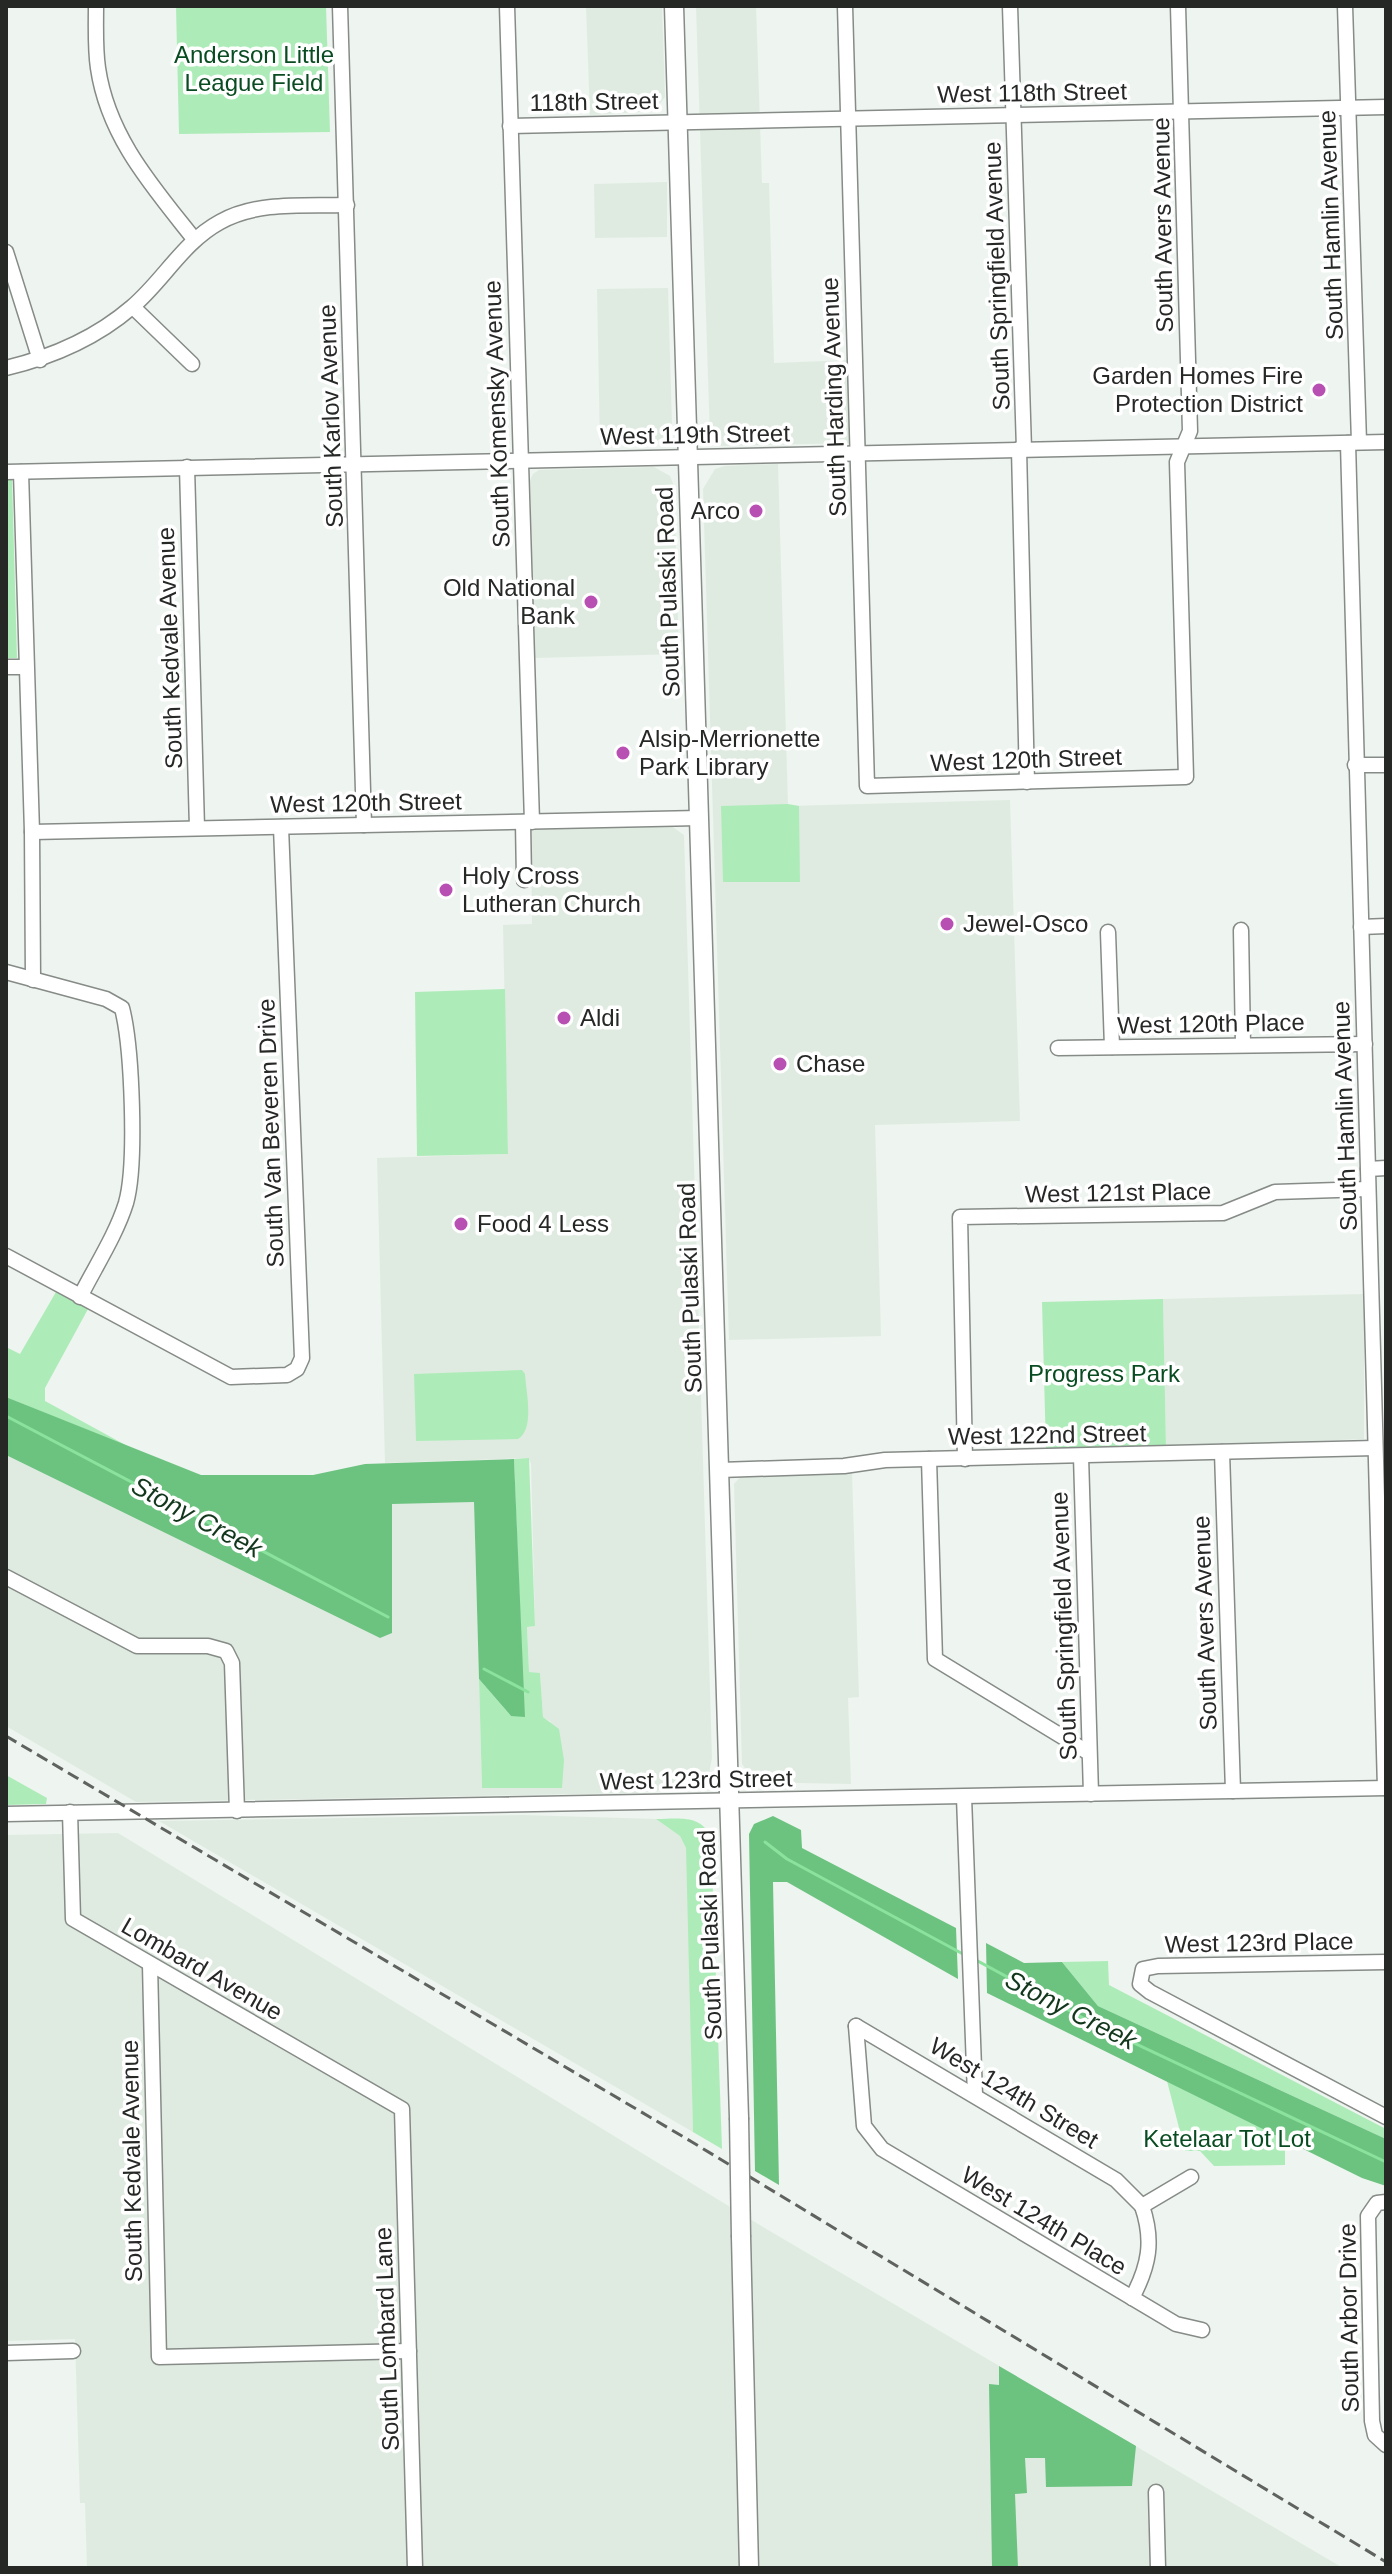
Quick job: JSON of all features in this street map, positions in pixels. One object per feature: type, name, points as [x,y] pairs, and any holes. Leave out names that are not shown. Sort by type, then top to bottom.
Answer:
[{"type":"main road","name":"South Pulaski Road","points":[[674,6],[730,1802],[749,2568]]},
{"type":"street","points":[[96,6],[98,68],[108,110],[127,152],[194,239]]},
{"type":"street","name":"South Karlov Avenue","points":[[340,6],[364,825]]},
{"type":"street","name":"South Komensky Avenue","points":[[507,6],[521,461],[527,822],[524,880]]},
{"type":"street","name":"South Harding Avenue","points":[[845,6],[867,786]]},
{"type":"street","name":"South Springfield Avenue","points":[[1010,6],[1027,782]]},
{"type":"street","name":"South Avers Avenue","points":[[1178,6],[1190,431],[1177,462],[1186,777]]},
{"type":"street","name":"South Hamlin Avenue","points":[[1345,6],[1354,442],[1355,765],[1368,1189],[1379,1330],[1375,1448],[1386,1788]]},
{"type":"street","name":"West 118th Street","points":[[678,123],[1386,107]]},
{"type":"street","name":"118th Street","points":[[510,126],[678,123]]},
{"type":"street","points":[[6,368],[40,360],[86,339],[133,307],[194,239],[221,221],[259,209],[347,205]]},
{"type":"street","points":[[6,252],[40,360]]},
{"type":"street","points":[[133,307],[192,364]]},
{"type":"street","name":"West 119th Street","points":[[13,472],[1386,442]]},
{"type":"street","name":"South Kedvale Avenue","points":[[187,467],[197,828]]},
{"type":"street","points":[[13,472],[26,667],[33,980]]},
{"type":"street","points":[[6,667],[26,667]]},
{"type":"street","points":[[1355,765],[1386,765]]},
{"type":"street","name":"West 120th Street","points":[[867,786],[1186,777]]},
{"type":"street","name":"West 120th Street","points":[[32,832],[699,818]]},
{"type":"street","name":"South Van Beveren Drive","points":[[80,1297],[231,1377],[287,1375],[297,1369],[302,1358],[281,827]]},
{"type":"street","points":[[1361,927],[1386,926]]},
{"type":"street","points":[[1241,930],[1243,1044]]},
{"type":"street","points":[[1108,932],[1112,1047]]},
{"type":"street","points":[[6,972],[106,999],[122,1008],[129,1034],[131,1164],[126,1203],[80,1297],[6,1256]]},
{"type":"street","name":"West 120th Place","points":[[1058,1048],[1365,1044]]},
{"type":"street","points":[[1368,1169],[1386,1168]]},
{"type":"street","name":"West 121st Place","points":[[965,1459],[960,1217],[1223,1213],[1275,1192],[1368,1189]]},
{"type":"street","name":"West 122nd Street","points":[[720,1470],[929,1459],[1375,1448]]},
{"type":"street","name":"South Avers Avenue","points":[[1222,1452],[1233,1791]]},
{"type":"street","name":"South Springfield Avenue","points":[[1081,1456],[1091,1794]]},
{"type":"street","points":[[929,1459],[935,1659],[1089,1753]]},
{"type":"street","points":[[6,1577],[137,1646],[208,1646],[226,1651],[232,1663],[237,1811]]},
{"type":"street","name":"West 123rd Street","points":[[6,1814],[1386,1788]]},
{"type":"street","points":[[964,1797],[975,2095]]},
{"type":"street","name":"Lombard Avenue","points":[[70,1812],[73,1919],[402,2109]]},
{"type":"street","name":"West 123rd Place","points":[[1386,1962],[1158,1966],[1143,1969],[1139,1978],[1140,1984],[1150,1992],[1386,2117]]},
{"type":"street","name":"South Kedvale Avenue","points":[[150,1964],[159,2357],[409,2351]]},
{"type":"street","name":"West 124th Street","points":[[871,2137],[861,2112],[856,2026],[1116,2180],[1142,2206]]},
{"type":"street","name":"South Lombard Lane","points":[[402,2109],[415,2568]]},
{"type":"street","name":"West 124th Place","points":[[871,2137],[894,2157],[1132,2298],[1182,2327],[1202,2330]]},
{"type":"street","points":[[1132,2298],[1150,2253],[1149,2226],[1142,2206],[1191,2177]]},
{"type":"street","name":"South Arbor Drive","points":[[1381,2202],[1368,2216],[1372,2421],[1381,2440]]},
{"type":"street","points":[[6,2353],[73,2351]]},
{"type":"street","points":[[1156,2492],[1158,2568]]},
{"type":"shaded area","points":[[586,6],[662,6],[665,97],[654,111],[590,115]]},
{"type":"shaded area","points":[[696,6],[756,6],[762,183],[769,183],[774,363],[851,360],[854,443],[721,446],[710,438]]},
{"type":"shaded area","points":[[667,182],[667,237],[595,238],[594,184]]},
{"type":"shaded area","points":[[668,288],[672,425],[669,434],[651,444],[600,445],[597,289]]},
{"type":"shaded area","points":[[778,464],[788,806],[1010,800],[1020,1121],[875,1125],[881,1336],[729,1340],[703,489],[715,469]]},
{"type":"shaded area","points":[[654,467],[670,476],[674,486],[679,654],[535,658],[530,480],[533,474],[539,470]]},
{"type":"shaded area","points":[[670,825],[684,835],[712,1758],[709,1774],[699,1784],[639,1793],[136,1802],[6,1726],[6,1455],[380,1638],[392,1503],[474,1502],[482,1788],[551,1722],[543,1717],[540,1673],[529,1673],[527,1627],[535,1626],[531,1463],[528,1458],[385,1463],[377,1158],[508,1154],[503,925],[532,924],[531,827]]},
{"type":"shaded area","points":[[1364,1294],[1364,1439],[1166,1447],[1163,1299]]},
{"type":"shaded area","points":[[852,1472],[859,1697],[848,1698],[851,1784],[755,1782],[742,1764],[734,1484],[741,1476]]},
{"type":"shaded area","points":[[523,1815],[656,1819],[680,1836],[686,1848],[688,1869],[693,2132],[159,1821]]},
{"type":"shaded area","points":[[118,1833],[763,2227],[1343,2568],[87,2568],[85,2503],[80,2503],[75,2339],[6,2341],[6,1835]]},
{"type":"green space","name":"Anderson Little League Field","points":[[176,6],[326,6],[330,132],[179,134]]},
{"type":"green space","points":[[6,479],[12,479],[17,658],[6,658]]},
{"type":"green space","points":[[721,806],[799,806],[800,882],[723,882]]},
{"type":"green space","points":[[505,989],[508,1154],[417,1156],[415,992]]},
{"type":"green space","points":[[56,1292],[88,1309],[45,1388],[45,1401],[131,1448],[6,1397],[6,1347],[20,1354]]},
{"type":"green space","name":"Progress Park","points":[[1163,1299],[1166,1447],[1046,1450],[1042,1302]]},
{"type":"green space","points":[[522,1370],[525,1374],[528,1419],[518,1439],[416,1441],[414,1374]]},
{"type":"green space","points":[[6,1397],[201,1475],[313,1475],[365,1464],[514,1459],[525,1717],[511,1716],[479,1679],[474,1502],[392,1504],[392,1633],[380,1638],[6,1455]]},
{"type":"green space","points":[[529,1458],[535,1626],[527,1627],[529,1672],[540,1673],[543,1717],[559,1729],[564,1760],[562,1788],[482,1788],[479,1679],[511,1716],[524,1716],[514,1459]]},
{"type":"green space","points":[[6,1775],[47,1798],[46,1804],[6,1805]]},
{"type":"green space","points":[[773,1816],[801,1830],[802,1848],[956,1928],[958,1979],[787,1882],[773,1882],[779,2185],[755,2171],[749,1834],[754,1824]]},
{"type":"green space","points":[[656,1819],[695,1821],[711,1837],[722,2149],[693,2132],[686,1848],[680,1836]]},
{"type":"green space","points":[[986,1943],[1024,1963],[1062,1962],[1098,2006],[1386,2139],[1386,2186],[1362,2178],[987,1993]]},
{"type":"green space","points":[[1108,1961],[1109,1985],[1386,2129],[1386,2139],[1098,2006],[1062,1962]]},
{"type":"green space","name":"Ketelaar Tot Lot","points":[[1167,2081],[1285,2138],[1285,2165],[1214,2166],[1200,2151],[1185,2151]]},
{"type":"green space","points":[[999,2366],[1136,2446],[1132,2486],[1046,2487],[1045,2458],[1025,2458],[1027,2493],[1015,2494],[1018,2568],[992,2568],[989,2384],[999,2385]]},
{"type":"waterway","name":"Stony Creek","points":[[6,1416],[388,1617]]},
{"type":"waterway","name":"Stony Creek","points":[[484,1669],[528,1692]]},
{"type":"waterway","name":"Stony Creek","points":[[765,1842],[787,1859],[963,1954]]},
{"type":"waterway","name":"Stony Creek","points":[[974,1959],[1098,2026],[1386,2162]]},
{"type":"railway","points":[[6,1736],[692,2142],[1386,2562]]},
{"type":"place","name":"Garden Homes Fire Protection District","points":[[1319,390]]},
{"type":"place","name":"Arco","points":[[756,511]]},
{"type":"place","name":"Old National Bank","points":[[591,602]]},
{"type":"place","name":"Alsip-Merrionette Park Library","points":[[623,753]]},
{"type":"place","name":"Holy Cross Lutheran Church","points":[[446,890]]},
{"type":"place","name":"Jewel-Osco","points":[[947,924]]},
{"type":"place","name":"Aldi","points":[[564,1018]]},
{"type":"place","name":"Chase","points":[[780,1064]]},
{"type":"place","name":"Food 4 Less","points":[[461,1224]]}]
